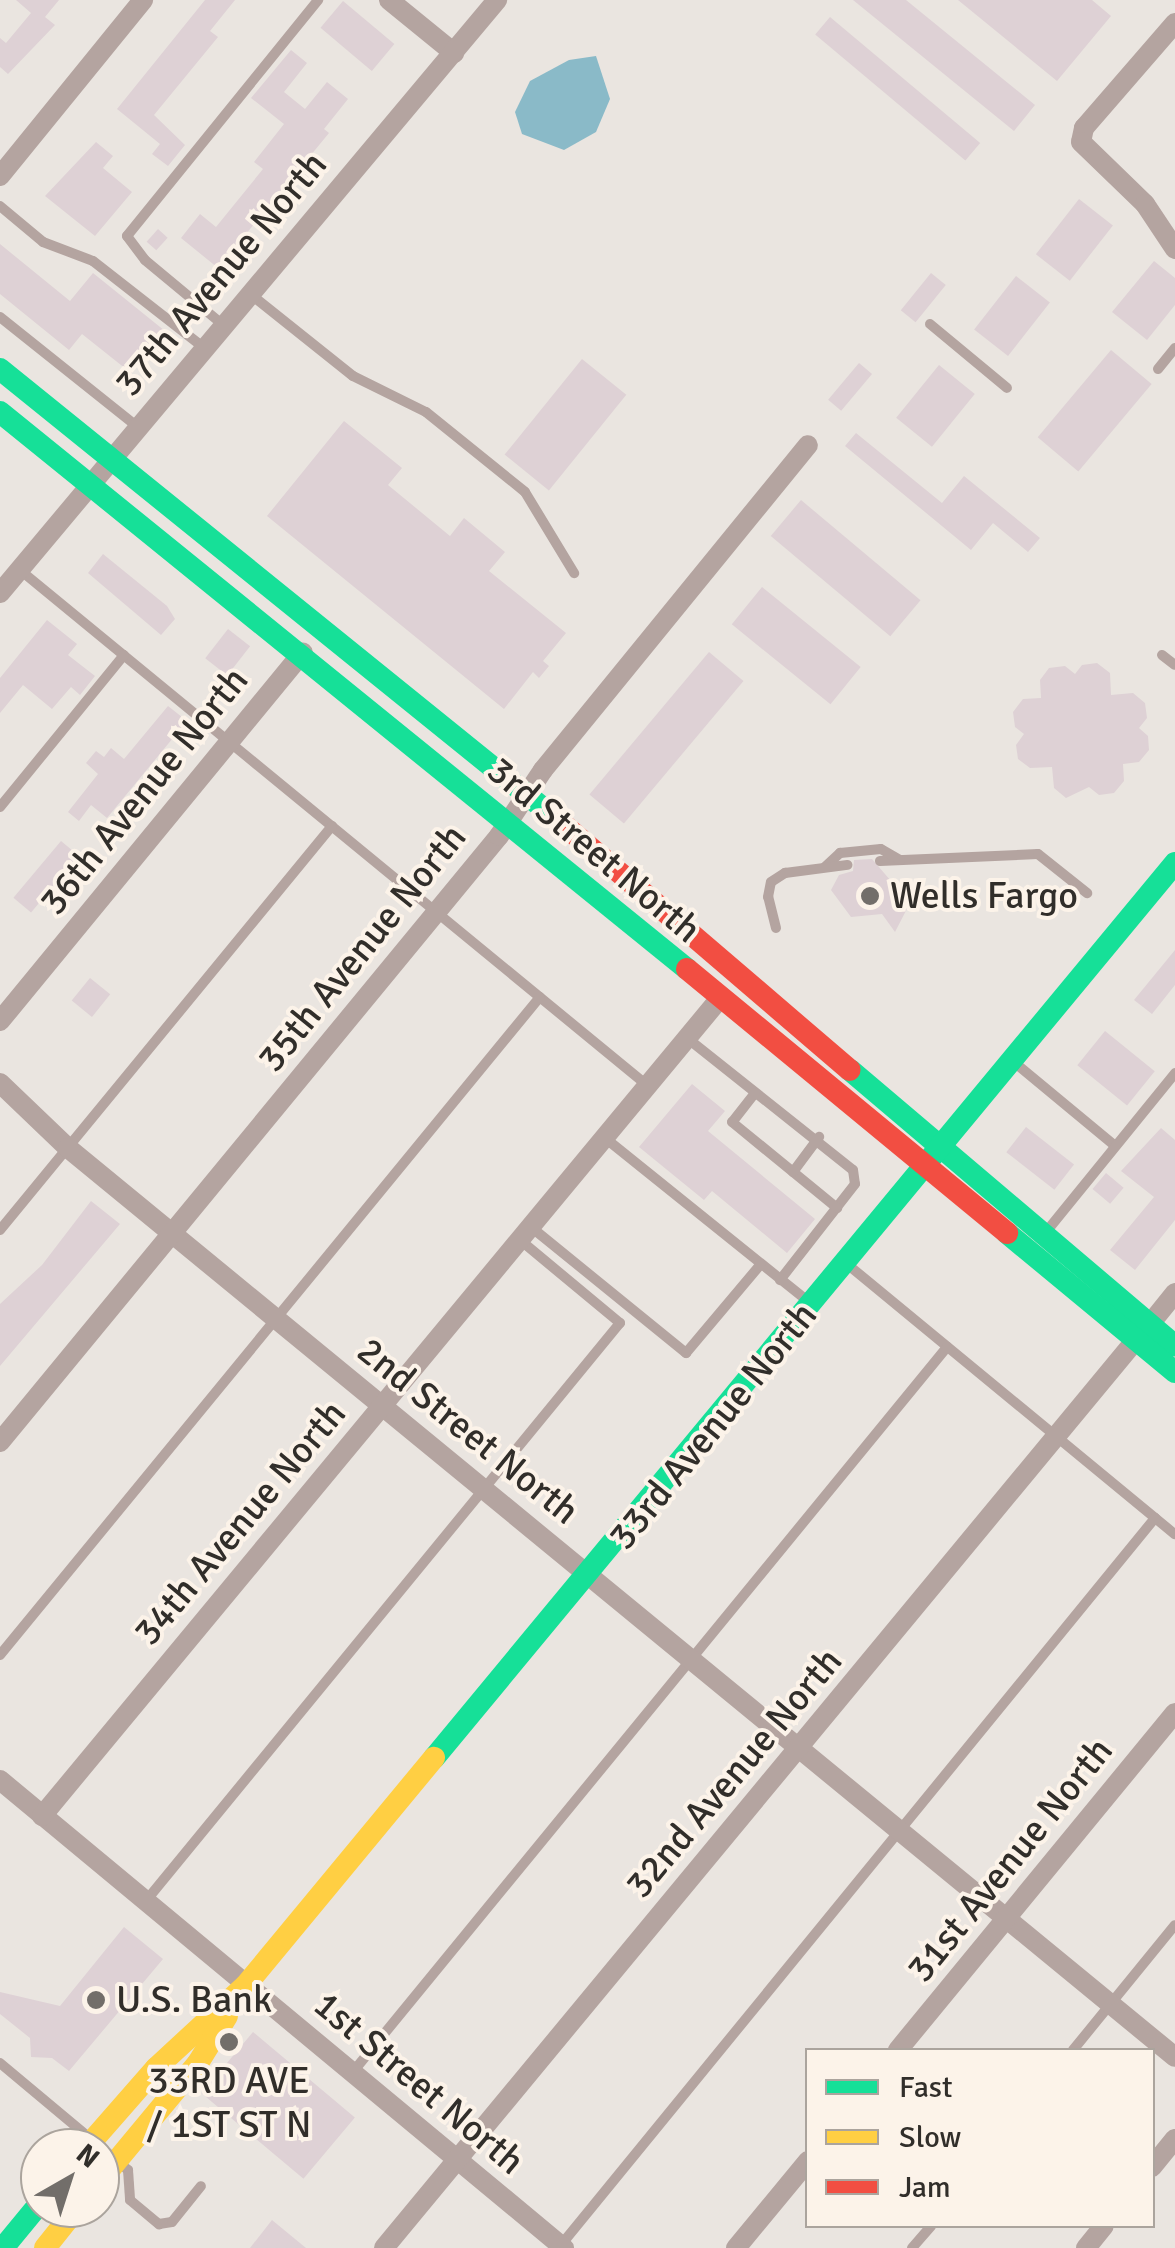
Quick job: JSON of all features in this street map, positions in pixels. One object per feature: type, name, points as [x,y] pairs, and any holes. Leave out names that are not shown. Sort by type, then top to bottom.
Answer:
[{"type":"main road","name":"3rd Street North","points":[[0,368],[526,792],[932,1158],[1142,1332],[1175,1346]]},
{"type":"main road","name":"3rd Street North","points":[[0,412],[303,652],[721,997],[932,1158],[1042,1236],[1142,1332],[1175,1372]]},
{"type":"main road","name":"33rd Avenue North","points":[[103,2128],[156,2068],[246,1985],[590,1576],[1175,863]]},
{"type":"main road","name":"33rd Avenue North","points":[[120,2156],[198,2062],[246,1985]]},
{"type":"main road","points":[[3,2248],[20,2227]]},
{"type":"main road","points":[[44,2248],[60,2228]]},
{"type":"street","points":[[0,176],[143,0]]},
{"type":"street","points":[[388,0],[454,54]]},
{"type":"street","name":"37th Avenue North","points":[[0,593],[497,0]]},
{"type":"street","points":[[1175,22],[1084,128],[1080,142],[1145,204],[1175,248]]},
{"type":"street","name":"35th Avenue North","points":[[0,1442],[437,912],[508,824],[526,792],[808,445]]},
{"type":"street","name":"36th Avenue North","points":[[0,1021],[303,652]]},
{"type":"street","name":"34th Avenue North","points":[[42,1816],[721,997]]},
{"type":"street","name":"2nd Street North","points":[[0,1083],[68,1148],[1175,2056]]},
{"type":"street","name":"32nd Avenue North","points":[[384,2248],[1175,1293]]},
{"type":"street","name":"31st Avenue North","points":[[900,2048],[1175,1714]]},
{"type":"street","name":"1st Street North","points":[[0,1780],[561,2247]]},
{"type":"street","points":[[1155,2163],[1175,2139]]},
{"type":"street","points":[[736,2248],[805,2165]]},
{"type":"street","points":[[1086,2248],[1102,2228]]},
{"type":"lane","points":[[222,324],[145,260],[127,236],[318,0]]},
{"type":"lane","points":[[0,206],[43,242],[108,272],[202,348]]},
{"type":"lane","points":[[248,293],[353,376],[426,412],[526,492],[574,573]]},
{"type":"lane","points":[[0,317],[138,427]]},
{"type":"lane","points":[[930,324],[1008,388]]},
{"type":"lane","points":[[1158,369],[1175,348]]},
{"type":"lane","points":[[19,570],[648,1086]]},
{"type":"lane","points":[[1162,654],[1175,666]]},
{"type":"lane","points":[[0,806],[124,655]]},
{"type":"lane","points":[[0,1230],[332,826]]},
{"type":"lane","points":[[824,868],[840,853],[882,848],[900,860]]},
{"type":"lane","points":[[880,861],[1038,854],[1087,893]]},
{"type":"lane","points":[[776,928],[768,897],[771,882],[848,864]]},
{"type":"lane","points":[[0,1655],[540,997]]},
{"type":"lane","points":[[688,1038],[755,1093],[819,1138],[854,1170],[855,1184],[780,1280]]},
{"type":"lane","points":[[1013,1061],[1116,1146]]},
{"type":"lane","points":[[1042,1236],[1175,1072]]},
{"type":"lane","points":[[755,1093],[732,1122],[838,1208]]},
{"type":"lane","points":[[605,1138],[813,1304]]},
{"type":"lane","points":[[793,1172],[819,1138]]},
{"type":"lane","points":[[525,1233],[686,1353],[760,1265]]},
{"type":"lane","points":[[145,1902],[620,1323],[525,1233]]},
{"type":"lane","points":[[846,1264],[1175,1534]]},
{"type":"lane","points":[[352,2073],[947,1347]]},
{"type":"lane","points":[[561,2247],[903,1833],[1156,1518]]},
{"type":"lane","points":[[1075,2048],[1175,1926]]},
{"type":"lane","points":[[0,2063],[71,2128]]},
{"type":"lane","points":[[120,2164],[130,2177],[130,2200],[159,2224],[172,2222],[201,2186]]},
{"type":"lane","points":[[912,2248],[928,2228]]},
{"type":"water","points":[[596,56],[610,99],[596,132],[564,150],[522,134],[515,112],[530,81],[569,60]]},
{"type":"building","points":[[16,0],[59,0],[45,17],[55,25],[8,74],[0,67],[0,38],[6,43],[31,13]]},
{"type":"building","points":[[205,0],[235,0],[210,31],[218,37],[154,115],[185,145],[168,166],[152,154],[160,144],[117,109]]},
{"type":"building","points":[[853,0],[906,0],[1035,105],[1014,131]]},
{"type":"building","points":[[958,0],[1092,0],[1111,16],[1057,81]]},
{"type":"building","points":[[343,1],[394,44],[372,71],[321,28]]},
{"type":"building","points":[[830,17],[980,143],[965,161],[815,35]]},
{"type":"building","points":[[291,50],[307,63],[284,92],[305,109],[327,82],[348,99],[324,129],[329,133],[218,268],[181,238],[200,214],[216,227],[263,169],[254,162],[284,124],[251,98]]},
{"type":"building","points":[[96,142],[113,156],[103,168],[132,192],[95,236],[45,196]]},
{"type":"building","points":[[1079,199],[1113,225],[1070,281],[1036,254]]},
{"type":"building","points":[[158,229],[168,238],[156,250],[147,242]]},
{"type":"building","points":[[0,244],[70,301],[93,273],[165,331],[131,373],[82,334],[69,350],[0,294]]},
{"type":"building","points":[[1154,261],[1175,278],[1175,305],[1147,340],[1112,312]]},
{"type":"building","points":[[931,273],[946,285],[916,322],[901,310]]},
{"type":"building","points":[[1016,276],[1050,302],[1008,356],[974,330]]},
{"type":"building","points":[[1111,350],[1152,384],[1078,471],[1038,437]]},
{"type":"building","points":[[582,359],[626,395],[549,490],[505,455]]},
{"type":"building","points":[[859,363],[872,374],[841,411],[828,400]]},
{"type":"building","points":[[939,365],[975,394],[932,447],[896,418]]},
{"type":"building","points":[[344,421],[402,468],[388,485],[450,536],[464,518],[505,552],[489,571],[566,633],[543,661],[549,666],[539,678],[533,672],[504,709],[267,516]]},
{"type":"building","points":[[856,433],[942,503],[964,476],[1040,538],[1028,552],[993,523],[971,550],[845,446]]},
{"type":"building","points":[[801,500],[921,600],[890,636],[771,536]]},
{"type":"building","points":[[103,554],[167,606],[175,619],[161,635],[88,573]]},
{"type":"building","points":[[762,587],[861,667],[830,704],[732,624]]},
{"type":"building","points":[[47,620],[77,644],[68,655],[95,676],[80,695],[71,687],[52,709],[23,685],[0,713],[0,678]]},
{"type":"building","points":[[228,629],[250,646],[227,675],[205,658]]},
{"type":"building","points":[[709,652],[743,681],[624,823],[589,794]]},
{"type":"building","points":[[1097,663],[1110,673],[1111,695],[1133,693],[1145,703],[1147,718],[1139,728],[1148,736],[1149,750],[1139,762],[1123,764],[1124,781],[1114,793],[1099,795],[1089,787],[1066,798],[1054,788],[1052,767],[1030,768],[1018,759],[1016,745],[1024,734],[1015,727],[1013,712],[1023,699],[1041,698],[1040,680],[1049,668],[1065,666],[1075,674],[1082,665]]},
{"type":"building","points":[[168,706],[187,721],[107,818],[91,805],[79,821],[68,812],[98,774],[86,763],[96,751],[104,757],[111,748],[124,759]]},
{"type":"building","points":[[61,841],[79,856],[31,912],[13,898]]},
{"type":"building","name":"Wells Fargo","points":[[872,859],[910,903],[895,932],[882,914],[851,917],[831,890],[839,875],[853,871],[854,860]]},
{"type":"building","points":[[1175,950],[1175,985],[1152,1014],[1134,1000]]},
{"type":"building","points":[[90,978],[110,994],[92,1017],[72,1001]]},
{"type":"building","points":[[1105,1031],[1155,1071],[1127,1105],[1077,1065]]},
{"type":"building","points":[[692,1084],[725,1111],[708,1131],[815,1219],[787,1253],[712,1191],[704,1200],[639,1147]]},
{"type":"building","points":[[1026,1127],[1074,1165],[1054,1190],[1006,1152]]},
{"type":"building","points":[[1161,1128],[1175,1140],[1175,1220],[1135,1270],[1110,1250],[1154,1197],[1121,1171]]},
{"type":"building","points":[[1106,1173],[1124,1188],[1110,1204],[1093,1189]]},
{"type":"building","points":[[91,1201],[120,1224],[0,1366],[0,1304],[42,1265]]},
{"type":"building","name":"U.S. Bank","points":[[124,1927],[163,1959],[69,2071],[52,2058],[31,2057],[30,2038],[0,2014],[0,1992],[60,2006]]},
{"type":"building","points":[[253,2032],[355,2117],[303,2179],[202,2093]]},
{"type":"building","points":[[272,2220],[306,2248],[250,2248]]},
{"type":"traffic: fast","points":[[0,369],[558,820]]},
{"type":"traffic: fast","points":[[0,412],[687,969]]},
{"type":"traffic: fast","points":[[434,1758],[1175,863]]},
{"type":"traffic: fast","points":[[850,1070],[1175,1346]]},
{"type":"traffic: fast","points":[[1007,1233],[1175,1372]]},
{"type":"traffic: fast","points":[[3,2248],[20,2227]]},
{"type":"traffic: slow","points":[[104,2128],[156,2068],[246,1985],[434,1758]]},
{"type":"traffic: slow","points":[[120,2157],[198,2063],[227,2016]]},
{"type":"traffic: slow","points":[[45,2248],[61,2228]]},
{"type":"traffic: jam","points":[[558,820],[850,1070]]},
{"type":"traffic: jam","points":[[687,969],[1007,1233]]},
{"type":"place","name":"Wells Fargo","points":[[870,896]]},
{"type":"place","name":"U.S. Bank","points":[[96,2000]]},
{"type":"place","name":"33RD AVE / 1ST ST N","points":[[229,2042]]}]
